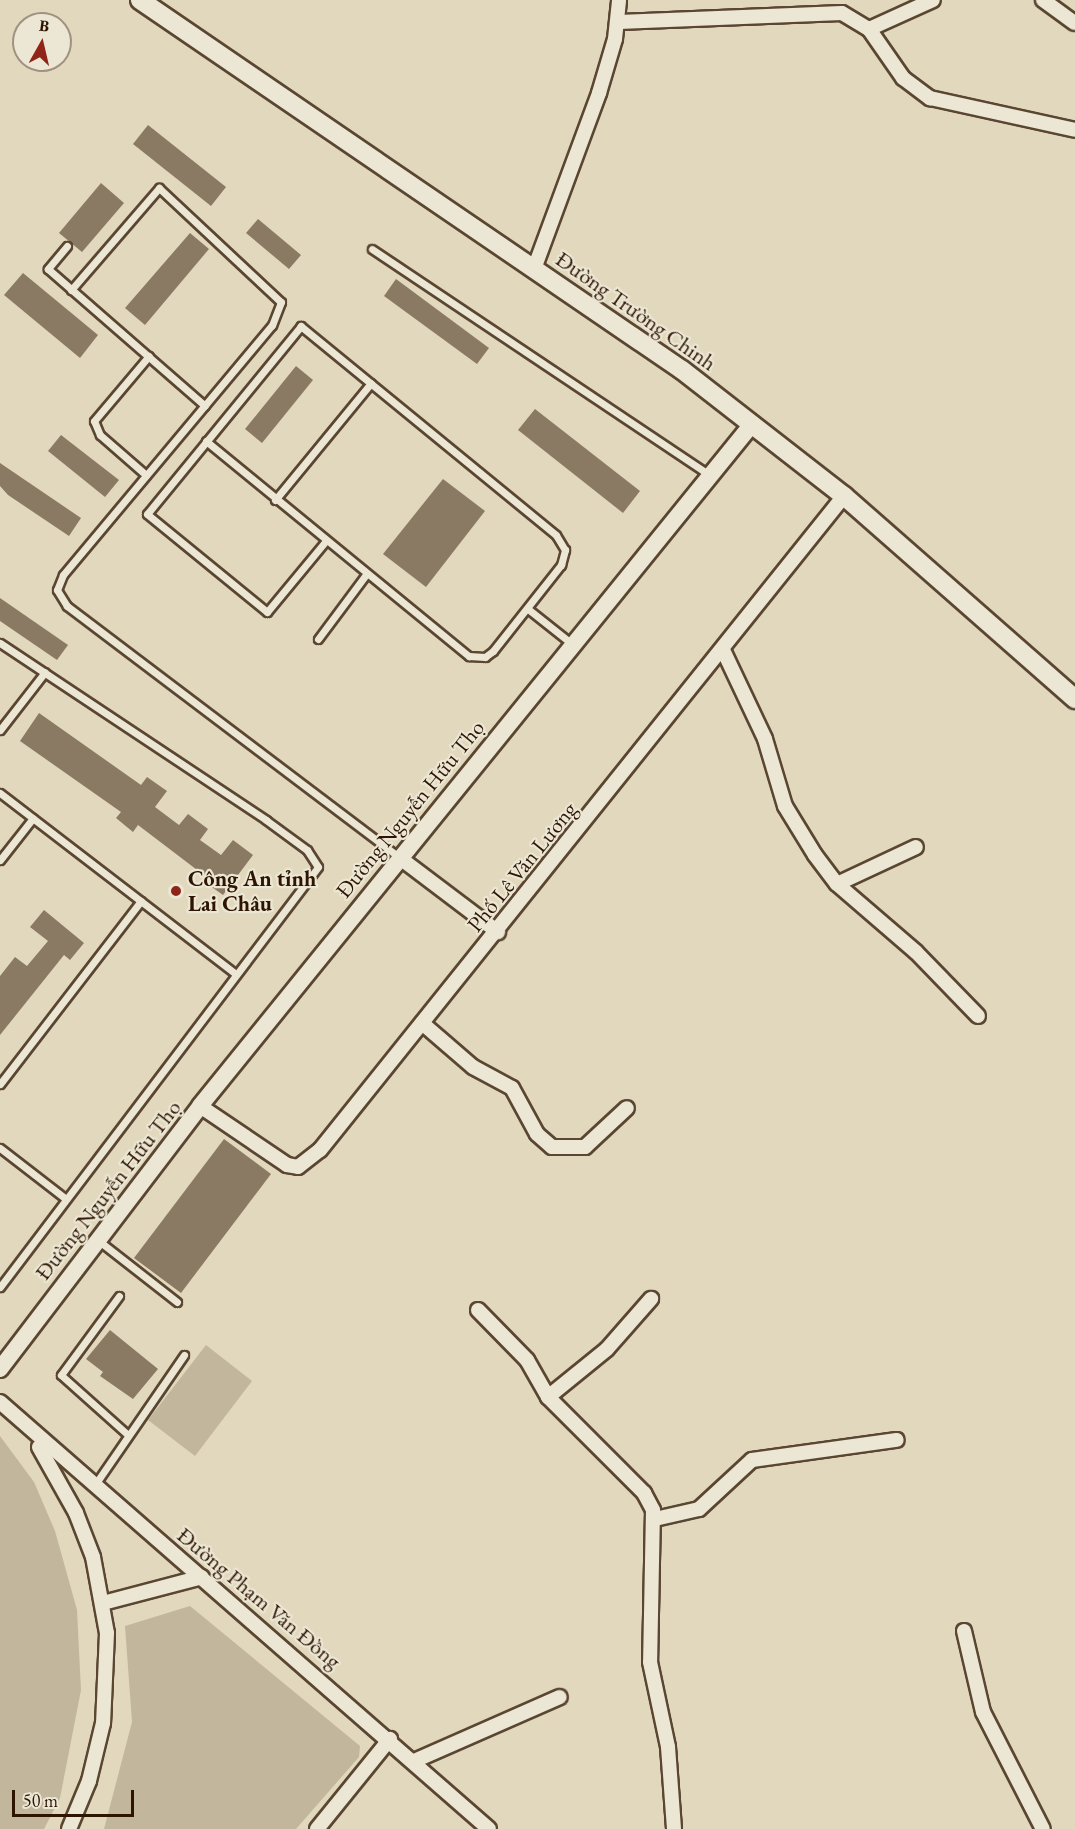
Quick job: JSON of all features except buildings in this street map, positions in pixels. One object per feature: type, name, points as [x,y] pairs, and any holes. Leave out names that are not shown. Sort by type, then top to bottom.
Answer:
[{"type":"main road","name":"Đường Trường Chinh","points":[[140,0],[534,269],[752,424],[844,496],[1075,699]]},
{"type":"street","points":[[534,269],[569,183],[619,22],[619,0]]},
{"type":"street","points":[[869,29],[933,0]]},
{"type":"street","points":[[1043,0],[1075,23]]},
{"type":"street","points":[[619,22],[830,12],[855,18],[869,29],[903,78],[930,98],[1075,130]]},
{"type":"street","name":"Đường Nguyễn Hữu Thọ","points":[[0,1369],[200,1106],[752,424]]},
{"type":"street","name":"Phố Lê Văn Lương","points":[[200,1106],[258,1150],[298,1167],[320,1150],[498,932],[844,496]]},
{"type":"street","points":[[723,650],[765,739],[790,817],[837,884],[916,952],[978,1016]]},
{"type":"street","points":[[837,884],[916,847]]},
{"type":"street","points":[[400,858],[498,932]]},
{"type":"street","points":[[422,1023],[472,1067],[512,1088],[537,1134],[552,1147],[585,1147],[627,1108]]},
{"type":"street","points":[[548,1397],[607,1349],[651,1299]]},
{"type":"street","points":[[478,1310],[527,1360],[548,1397],[644,1493],[655,1519],[650,1662],[668,1747],[674,1829]]},
{"type":"street","name":"Đường Phạm Văn Đồng","points":[[0,1402],[28,1431],[390,1739],[489,1829]]},
{"type":"street","points":[[28,1431],[76,1513],[103,1603],[108,1663],[103,1723],[89,1781],[69,1829]]},
{"type":"street","points":[[655,1519],[699,1509],[737,1471],[761,1458],[897,1440]]},
{"type":"street","points":[[103,1603],[202,1577]]},
{"type":"street","points":[[964,1631],[983,1712],[1043,1829]]},
{"type":"street","points":[[414,1761],[560,1697]]},
{"type":"street","points":[[317,1829],[390,1739]]},
{"type":"lane","points":[[71,290],[159,188],[282,302],[272,325],[63,575],[61,599],[400,858]]},
{"type":"lane","points":[[67,246],[48,269],[205,406]]},
{"type":"lane","points":[[372,249],[710,475]]},
{"type":"lane","points":[[206,441],[366,576],[477,658],[494,651],[561,565],[563,543],[301,326],[206,441],[147,514],[267,612],[324,542]]},
{"type":"lane","points":[[146,475],[100,435],[94,421],[149,356]]},
{"type":"lane","points":[[275,500],[371,383]]},
{"type":"lane","points":[[318,639],[366,576]]},
{"type":"lane","points":[[528,609],[572,644]]},
{"type":"lane","points":[[0,643],[150,738],[315,858],[316,875],[235,973],[0,1287]]},
{"type":"lane","points":[[0,730],[45,672]]},
{"type":"lane","points":[[0,793],[235,973]]},
{"type":"lane","points":[[0,860],[33,818]]},
{"type":"lane","points":[[0,1084],[141,901]]},
{"type":"lane","points":[[0,1148],[66,1199]]},
{"type":"lane","points":[[97,1240],[177,1302]]},
{"type":"lane","points":[[119,1296],[61,1375],[128,1435]]},
{"type":"lane","points":[[94,1486],[184,1355]]},
{"type":"shaded area","points":[[206,1345],[252,1381],[195,1456],[148,1420]]},
{"type":"shaded area","points":[[0,1436],[34,1482],[55,1531],[77,1610],[81,1690],[60,1798],[44,1829],[0,1829]]},
{"type":"shaded area","points":[[190,1606],[360,1746],[359,1757],[296,1829],[104,1829],[132,1722],[125,1626]]},
{"type":"place","name":"Công An tỉnh Lai Châu","points":[[176,891]]}]
